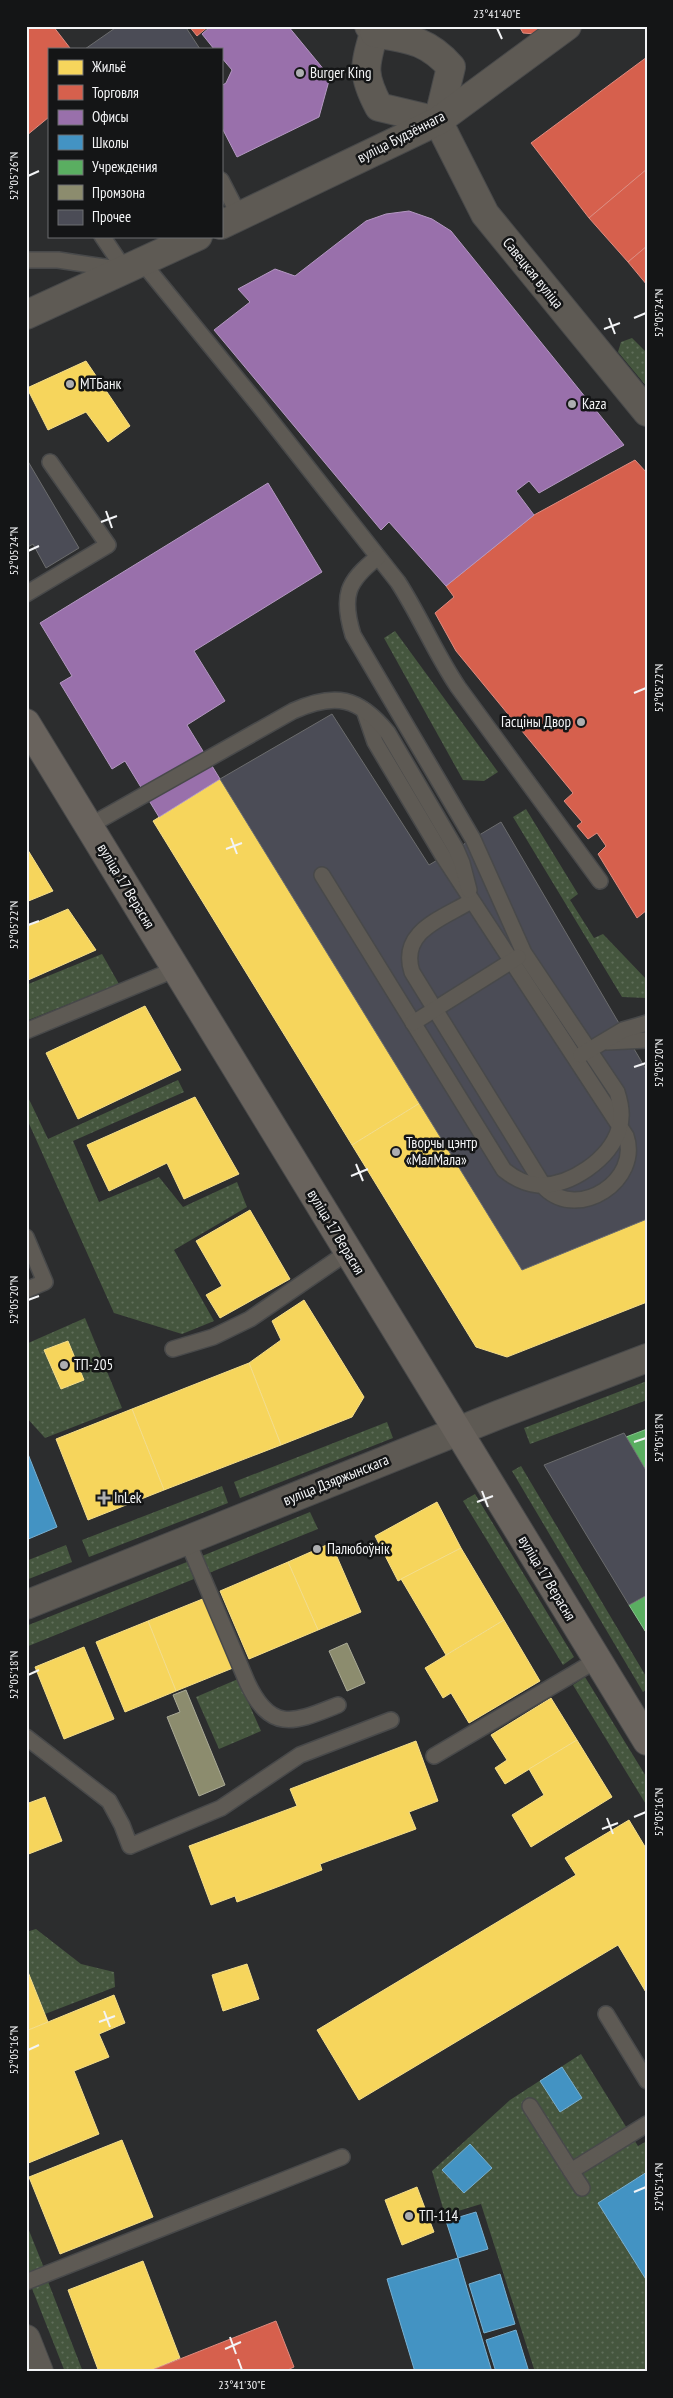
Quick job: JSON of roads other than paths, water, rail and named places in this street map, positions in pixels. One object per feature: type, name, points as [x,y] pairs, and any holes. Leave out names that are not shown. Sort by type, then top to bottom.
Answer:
[{"type":"main road","name":"вуліца 17 Верасня","points":[[27,727],[647,1741]]},
{"type":"street","name":"вуліца Будзённага","points":[[230,221],[438,121],[566,26]]},
{"type":"street","points":[[371,30],[407,38],[436,50],[451,67],[438,121],[379,107],[367,84],[366,62],[371,30]]},
{"type":"street","name":"Савецкая вуліца","points":[[438,121],[485,214],[647,412]]},
{"type":"street","points":[[26,314],[194,238]]},
{"type":"street","name":"вуліца Дзяржынскага","points":[[26,1605],[457,1431],[647,1358]]},
{"type":"street","points":[[26,2339],[39,2372]]},
{"type":"lane","points":[[222,185],[230,221]]},
{"type":"lane","points":[[104,238],[134,266],[257,403],[378,556],[418,613],[440,659],[458,687],[600,881]]},
{"type":"lane","points":[[26,260],[58,260],[134,266]]},
{"type":"lane","points":[[26,594],[108,545],[50,462]]},
{"type":"lane","points":[[322,875],[504,1170],[520,1181],[539,1185],[560,1181],[579,1173],[600,1158],[615,1140],[622,1118],[620,1100],[613,1084],[524,953],[473,839],[354,634],[348,619],[347,603],[349,589],[354,577],[378,556]]},
{"type":"lane","points":[[89,826],[304,706],[330,699],[354,704],[374,717],[388,733],[456,849],[465,872],[471,901],[622,1128],[629,1145],[630,1154],[624,1171],[612,1186],[586,1198],[567,1200],[551,1194],[545,1188],[412,972],[408,953],[416,936],[471,901]]},
{"type":"lane","points":[[413,1023],[524,953]]},
{"type":"lane","points":[[26,1031],[176,968]]},
{"type":"lane","points":[[575,1058],[623,1030],[647,1023]]},
{"type":"lane","points":[[603,1042],[628,1039],[647,1040]]},
{"type":"lane","points":[[26,1237],[45,1282],[26,1290]]},
{"type":"lane","points":[[173,1349],[213,1337],[250,1319],[348,1252]]},
{"type":"lane","points":[[188,1540],[247,1682],[258,1703],[265,1711],[285,1720],[297,1720],[338,1705]]},
{"type":"lane","points":[[434,1756],[598,1660]]},
{"type":"lane","points":[[26,1737],[109,1801],[122,1825],[130,1846],[221,1808],[300,1755],[391,1720]]},
{"type":"lane","points":[[606,2014],[647,2080]]},
{"type":"lane","points":[[530,2106],[582,2188]]},
{"type":"lane","points":[[571,2171],[647,2124]]},
{"type":"lane","points":[[26,2282],[342,2157]]},
{"type":"place","name":"Burger King","points":[[300,73]]},
{"type":"place","name":"МТБанк","points":[[70,384]]},
{"type":"place","name":"Kaza","points":[[572,404]]},
{"type":"place","name":"Гасціны Двор","points":[[581,722]]},
{"type":"place","name":"Творчы цэнтр «МалМала»","points":[[396,1152]]},
{"type":"place","name":"ТП-205","points":[[64,1365]]},
{"type":"place","name":"InLek","points":[[104,1498]]},
{"type":"place","name":"Палюбоўнік","points":[[317,1549]]},
{"type":"place","name":"ТП-114","points":[[409,2216]]}]
